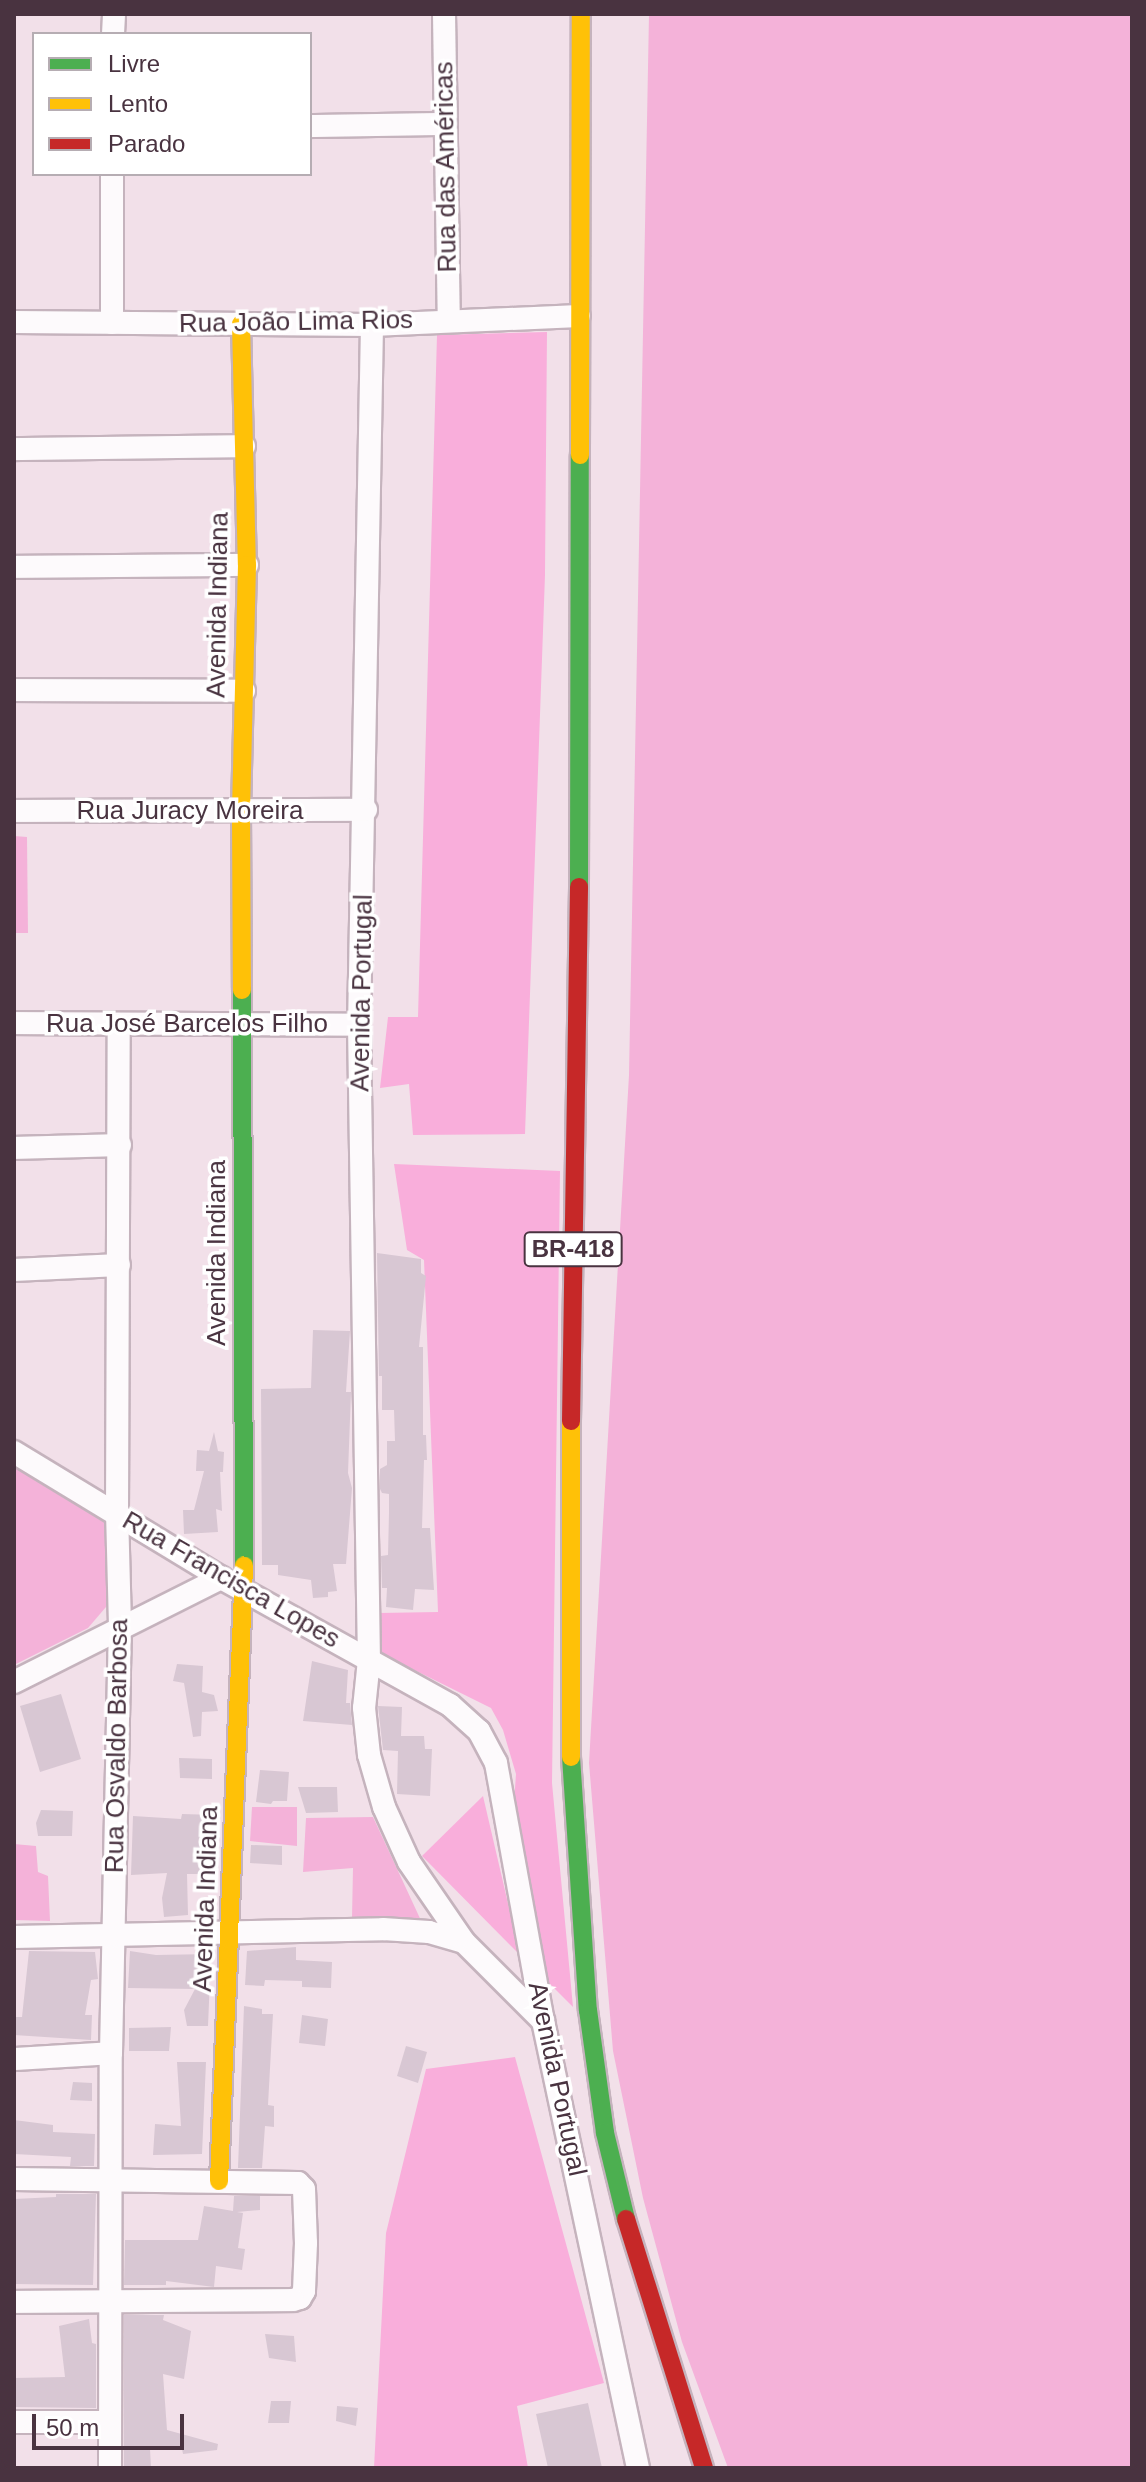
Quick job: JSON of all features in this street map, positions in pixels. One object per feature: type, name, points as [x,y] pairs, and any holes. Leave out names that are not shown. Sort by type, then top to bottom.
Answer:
[{"type":"main road","name":"BR-418","points":[[581,14],[580,857],[571,1372],[571,1771],[588,2010],[605,2133],[630,2233],[704,2468]]},
{"type":"main road","name":"Avenida Indiana","points":[[219,2181],[244,1591],[241,813],[247,565],[241,324]]},
{"type":"street","name":"Rua das Américas","points":[[444,14],[443,124],[449,319]]},
{"type":"street","points":[[312,126],[443,124]]},
{"type":"street","points":[[112,176],[112,323]]},
{"type":"street","name":"Rua João Lima Rios","points":[[14,322],[372,325],[449,319],[579,316]]},
{"type":"street","name":"Avenida Portugal","points":[[372,325],[366,810],[359,1025],[369,1660],[366,1723],[369,1755],[384,1807],[409,1862],[464,1942],[543,2021]]},
{"type":"street","points":[[14,449],[244,446]]},
{"type":"street","points":[[14,567],[247,565]]},
{"type":"street","points":[[14,690],[244,691]]},
{"type":"street","name":"Rua Juracy Moreira","points":[[14,811],[241,813],[366,810]]},
{"type":"street","name":"Rua José Barcelos Filho","points":[[14,1023],[359,1025]]},
{"type":"street","name":"Rua Osvaldo Barbosa","points":[[110,2468],[111,2053],[120,1626],[117,1514],[119,1025]]},
{"type":"street","points":[[14,1148],[120,1145]]},
{"type":"street","points":[[14,1270],[119,1265]]},
{"type":"street","name":"Rua Francisca Lopes","points":[[14,1452],[221,1578],[450,1705]]},
{"type":"street","points":[[14,1682],[120,1626],[221,1578]]},
{"type":"street","name":"Avenida Portugal","points":[[450,1705],[479,1731],[496,1763],[543,2021],[638,2468]]},
{"type":"street","points":[[14,1937],[383,1929],[429,1932],[464,1942]]},
{"type":"street","points":[[14,2059],[111,2053]]},
{"type":"street","points":[[14,2179],[290,2182],[304,2189],[305,2230],[304,2291],[300,2298],[293,2300],[14,2302]]},
{"type":"street","points":[[14,2422],[110,2422]]},
{"type":"shaded area","points":[[649,14],[1132,14],[1132,2468],[728,2468],[682,2342],[643,2198],[613,2051],[589,1763],[629,1075]]},
{"type":"shaded area","points":[[547,332],[545,575],[525,1134],[413,1135],[409,1084],[380,1088],[388,1017],[418,1017],[437,335]]},
{"type":"shaded area","points":[[14,836],[27,837],[28,933],[14,933]]},
{"type":"shaded area","points":[[394,1164],[560,1171],[552,1783],[573,2007],[545,1979],[514,1803],[516,1774],[503,1730],[491,1708],[378,1652],[379,1613],[438,1612],[424,1260],[407,1250]]},
{"type":"shaded area","points":[[14,1462],[109,1515],[112,1600],[88,1628],[14,1665]]},
{"type":"shaded area","points":[[483,1796],[520,1955],[422,1856]]},
{"type":"shaded area","points":[[252,1807],[297,1807],[297,1846],[250,1841]]},
{"type":"shaded area","points":[[373,1817],[424,1927],[352,1918],[353,1868],[303,1872],[306,1818]]},
{"type":"shaded area","points":[[14,1844],[36,1846],[38,1872],[48,1876],[50,1921],[14,1920]]},
{"type":"shaded area","points":[[515,2057],[604,2383],[517,2406],[528,2468],[374,2468],[386,2233],[426,2069]]},
{"type":"building","points":[[377,1253],[421,1259],[421,1273],[426,1276],[419,1347],[423,1347],[423,1435],[426,1435],[427,1460],[424,1460],[422,1528],[430,1528],[434,1590],[415,1589],[413,1610],[386,1607],[387,1588],[382,1588],[381,1556],[388,1555],[389,1494],[382,1493],[380,1489],[380,1469],[387,1465],[387,1441],[395,1441],[394,1410],[382,1410]]},
{"type":"building","points":[[313,1330],[350,1331],[346,1392],[351,1392],[348,1473],[352,1488],[346,1564],[333,1564],[337,1591],[328,1592],[328,1597],[313,1598],[311,1580],[278,1575],[278,1565],[262,1565],[261,1389],[311,1388]]},
{"type":"building","points":[[214,1432],[218,1451],[224,1452],[223,1472],[220,1472],[222,1511],[216,1509],[218,1532],[184,1534],[183,1510],[194,1510],[204,1471],[196,1471],[197,1450],[209,1451]]},
{"type":"building","points":[[312,1661],[348,1670],[346,1703],[350,1703],[352,1725],[303,1721]]},
{"type":"building","points":[[177,1664],[203,1666],[202,1692],[214,1695],[218,1711],[202,1712],[201,1736],[193,1737],[184,1683],[173,1681]]},
{"type":"building","points":[[61,1694],[81,1759],[40,1772],[20,1706]]},
{"type":"building","points":[[378,1706],[402,1707],[401,1736],[424,1736],[425,1749],[432,1749],[430,1796],[397,1794],[398,1751],[383,1750]]},
{"type":"building","points":[[179,1758],[212,1759],[212,1779],[180,1778]]},
{"type":"building","points":[[260,1770],[289,1772],[287,1801],[273,1801],[271,1804],[256,1802]]},
{"type":"building","points":[[298,1787],[337,1787],[338,1812],[306,1813]]},
{"type":"building","points":[[41,1810],[73,1811],[72,1836],[38,1836],[36,1823]]},
{"type":"building","points":[[182,1814],[216,1815],[214,1874],[187,1874],[188,1915],[164,1917],[162,1898],[167,1873],[131,1875],[133,1816],[181,1819]]},
{"type":"building","points":[[251,1845],[282,1846],[282,1865],[250,1863]]},
{"type":"building","points":[[296,1947],[296,1960],[332,1962],[331,1988],[302,1987],[302,1981],[265,1980],[264,1986],[245,1985],[247,1951]]},
{"type":"building","points":[[29,1951],[95,1952],[98,1979],[91,1980],[85,2015],[92,2015],[91,2040],[14,2035],[14,2017],[22,2017]]},
{"type":"building","points":[[130,1951],[156,1955],[211,1954],[208,2026],[187,2026],[184,2010],[195,1989],[128,1988]]},
{"type":"building","points":[[244,2006],[262,2009],[262,2014],[273,2014],[268,2105],[274,2106],[274,2127],[265,2126],[262,2168],[238,2168]]},
{"type":"building","points":[[302,2015],[328,2019],[325,2046],[299,2043]]},
{"type":"building","points":[[171,2027],[169,2051],[129,2051],[129,2028]]},
{"type":"building","points":[[406,2046],[427,2052],[418,2083],[397,2076]]},
{"type":"building","points":[[177,2062],[206,2062],[202,2154],[153,2155],[155,2124],[181,2126]]},
{"type":"building","points":[[73,2082],[92,2083],[92,2101],[70,2100]]},
{"type":"building","points":[[14,2120],[53,2125],[53,2132],[95,2134],[94,2166],[70,2166],[71,2157],[14,2154]]},
{"type":"building","points":[[56,2194],[96,2194],[93,2285],[14,2284],[14,2199],[56,2197]]},
{"type":"building","points":[[234,2196],[260,2196],[260,2210],[237,2212],[243,2213],[238,2248],[245,2249],[242,2270],[216,2266],[214,2287],[166,2281],[166,2285],[124,2285],[125,2240],[198,2240],[204,2206],[233,2211]]},
{"type":"building","points":[[124,2315],[164,2315],[163,2320],[191,2331],[184,2379],[163,2374],[167,2430],[218,2444],[217,2450],[183,2454],[182,2449],[150,2449],[151,2468],[124,2468]]},
{"type":"building","points":[[89,2319],[92,2343],[96,2344],[96,2408],[14,2407],[14,2378],[65,2377],[59,2326]]},
{"type":"building","points":[[265,2334],[294,2336],[296,2362],[269,2358]]},
{"type":"building","points":[[271,2401],[291,2401],[289,2423],[268,2423]]},
{"type":"building","points":[[588,2403],[602,2468],[548,2468],[536,2414]]},
{"type":"building","points":[[337,2406],[358,2408],[356,2426],[336,2421]]},
{"type":"traffic: fast","points":[[579,887],[580,455]]},
{"type":"traffic: fast","points":[[242,990],[244,1566]]},
{"type":"traffic: fast","points":[[571,1757],[588,2010],[605,2133],[626,2219]]},
{"type":"traffic: slow","points":[[580,455],[581,14]]},
{"type":"traffic: slow","points":[[241,324],[247,565],[241,813],[242,990]]},
{"type":"traffic: slow","points":[[571,1421],[571,1757]]},
{"type":"traffic: slow","points":[[219,2181],[244,1566]]},
{"type":"traffic: jam","points":[[571,1421],[579,887]]},
{"type":"traffic: jam","points":[[626,2219],[704,2468]]}]
